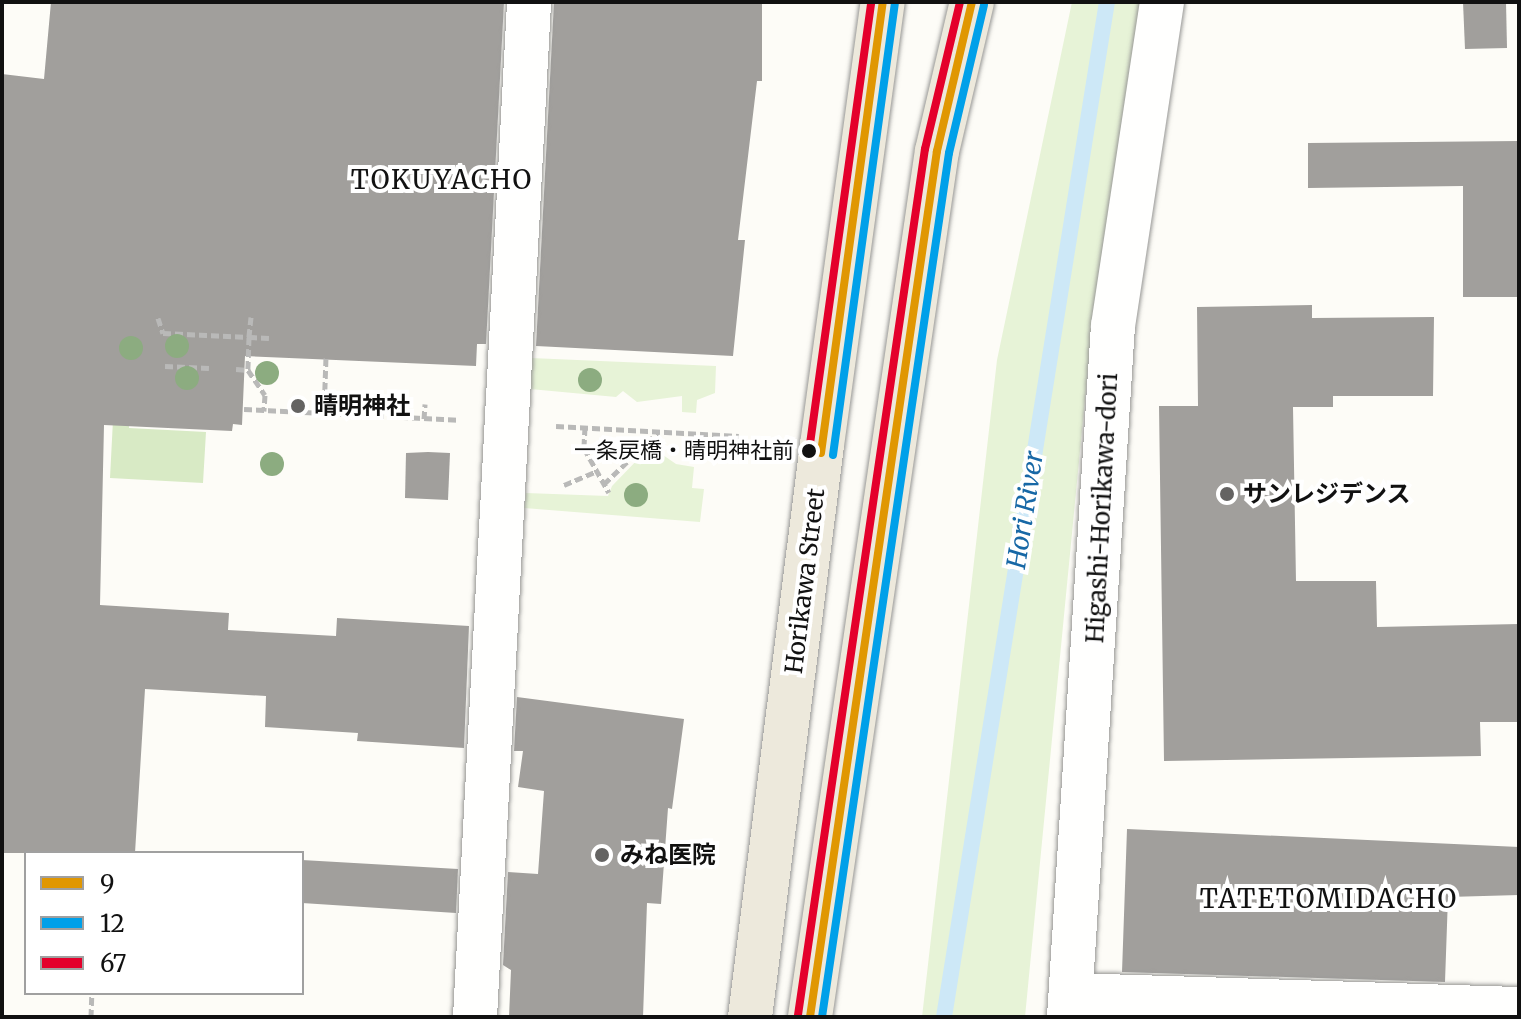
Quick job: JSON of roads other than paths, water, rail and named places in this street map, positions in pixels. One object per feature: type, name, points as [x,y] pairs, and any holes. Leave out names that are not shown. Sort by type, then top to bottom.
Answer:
[{"type":"main road","name":"Horikawa Street","points":[[750,1017],[822,445],[883,2]]},
{"type":"main road","points":[[810,1017],[937,151],[972,2]]},
{"type":"street","points":[[475,1017],[529,2]]},
{"type":"street","name":"Higashi-Horikawa-dori","points":[[1071,1006],[1113,326],[1162,2]]},
{"type":"street","points":[[1071,1006],[1519,1009]]},
{"type":"waterway","name":"Hori River","points":[[944,1017],[1107,2]]},
{"type":"place","name":"晴明神社","points":[[298,406]]},
{"type":"place","name":"一条戻橋・晴明神社前","points":[[809,451]]},
{"type":"place","name":"サンレジデンス","points":[[1227,494]]},
{"type":"place","name":"みね医院","points":[[602,855]]},
{"type":"district","name":"TOKUYACHO","points":[[442,180]]},
{"type":"district","name":"TATETOMIDACHO","points":[[1329,899]]}]
